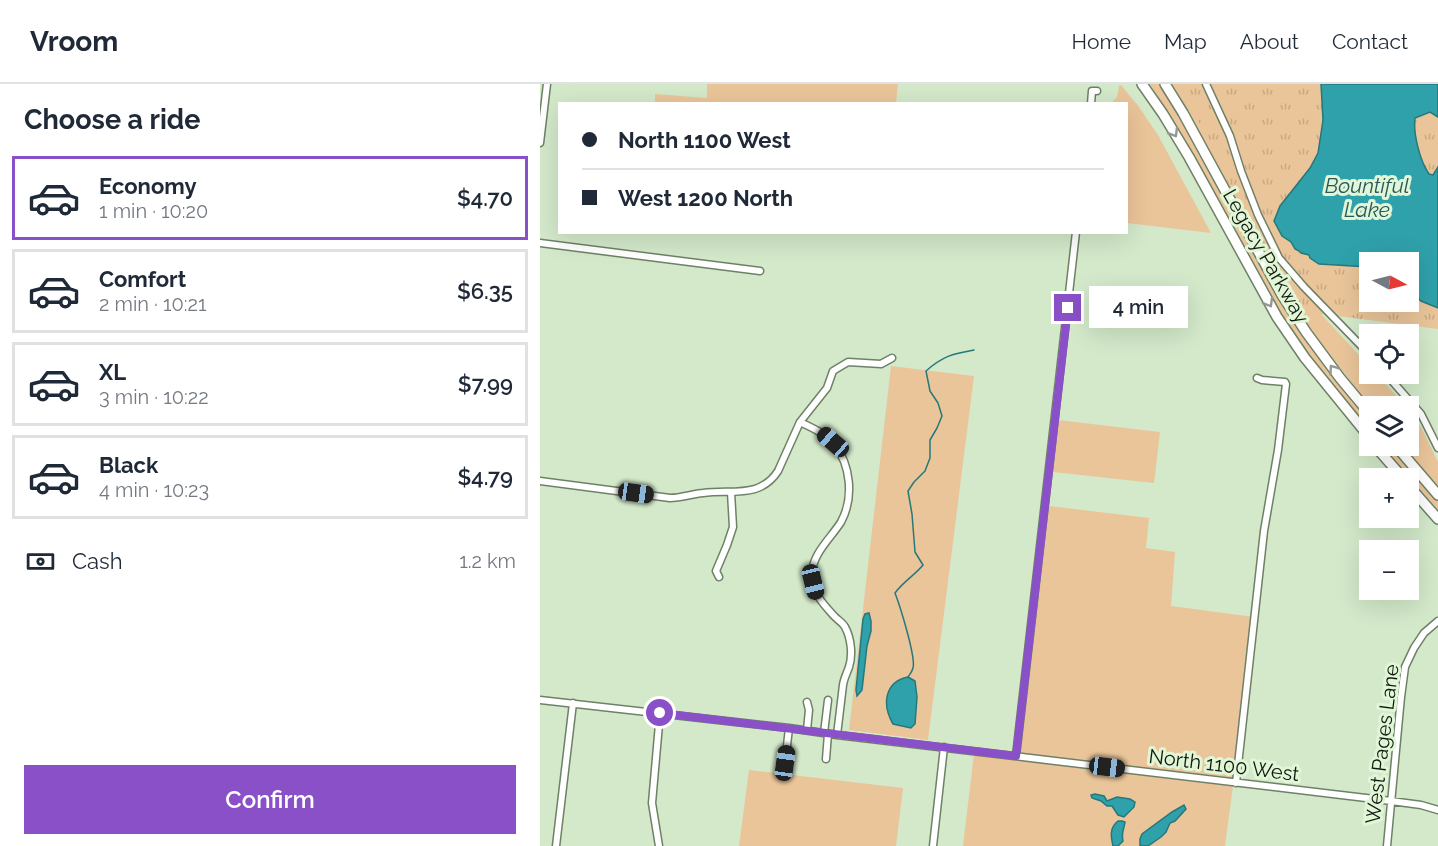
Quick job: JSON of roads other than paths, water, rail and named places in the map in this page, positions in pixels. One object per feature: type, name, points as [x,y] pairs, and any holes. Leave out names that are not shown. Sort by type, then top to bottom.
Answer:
[{"type":"highway","name":"Legacy Parkway","points":[[1142,84],[1189,158],[1277,317],[1305,358],[1359,424]]},
{"type":"highway","name":"Legacy Parkway","points":[[1165,84],[1282,295],[1306,332],[1359,401]]},
{"type":"highway","points":[[1384,456],[1395,468]]},
{"type":"highway","points":[[1405,456],[1438,495]]},
{"type":"highway","points":[[1419,497],[1438,519]]},
{"type":"street","points":[[540,143],[547,84]]},
{"type":"street","points":[[1206,84],[1230,136],[1258,215],[1279,258],[1359,344]]},
{"type":"street","points":[[1090,102],[1092,91],[1097,91]]},
{"type":"street","points":[[1016,756],[1076,234]]},
{"type":"street","points":[[540,243],[760,271]]},
{"type":"street","points":[[540,481],[670,498],[704,493],[753,491],[774,478],[800,422],[827,387],[833,371],[848,362],[881,364],[892,358]]},
{"type":"street","points":[[1236,783],[1264,531],[1278,450],[1286,384],[1285,381],[1257,378]]},
{"type":"street","points":[[1395,384],[1421,414],[1438,448]]},
{"type":"street","points":[[800,422],[821,432],[834,443],[845,462],[849,477],[847,508],[816,558],[812,570],[816,595],[844,626],[851,649],[849,665],[843,681],[837,735]]},
{"type":"street","points":[[719,577],[716,571],[728,545],[733,527],[731,492]]},
{"type":"street","name":"West Pages Lane","points":[[1387,846],[1405,667],[1424,633],[1438,621]]},
{"type":"street","name":"North 1100 West","points":[[540,700],[1391,801],[1438,810]]},
{"type":"street","points":[[826,759],[828,700]]},
{"type":"street","points":[[807,702],[809,710],[807,730]]},
{"type":"street","points":[[556,846],[573,703]]},
{"type":"street","points":[[659,846],[652,803],[660,713]]},
{"type":"street","points":[[785,763],[789,728]]},
{"type":"street","points":[[933,846],[944,747]]},
{"type":"water","name":"Bountiful Lake","points":[[1321,84],[1438,84],[1438,117],[1430,112],[1415,118],[1415,132],[1423,162],[1429,174],[1433,175],[1438,167],[1438,308],[1419,299],[1419,252],[1359,252],[1359,266],[1319,264],[1309,255],[1295,249],[1291,242],[1282,236],[1274,221],[1280,206],[1310,168],[1318,153],[1323,120]]},
{"type":"water","points":[[869,613],[871,631],[862,690],[857,696],[863,619],[865,614]]},
{"type":"water","points":[[908,677],[915,681],[917,697],[915,724],[911,728],[893,724],[887,709],[887,695],[890,689],[900,680]]},
{"type":"water","points":[[1091,795],[1104,796],[1107,801],[1117,797],[1130,799],[1135,802],[1134,807],[1124,817],[1118,815],[1112,806],[1107,806],[1092,798]]},
{"type":"water","points":[[1184,805],[1186,809],[1170,823],[1161,837],[1148,846],[1140,846],[1142,834]]},
{"type":"water","points":[[1118,821],[1125,822],[1122,833],[1123,841],[1118,846],[1113,846],[1112,830]]},
{"type":"waterway","points":[[908,677],[913,668],[912,653],[895,593],[923,565],[915,552],[908,491],[925,471],[930,458],[930,440],[942,416],[938,403],[930,391],[926,371],[948,356],[974,350]]}]
